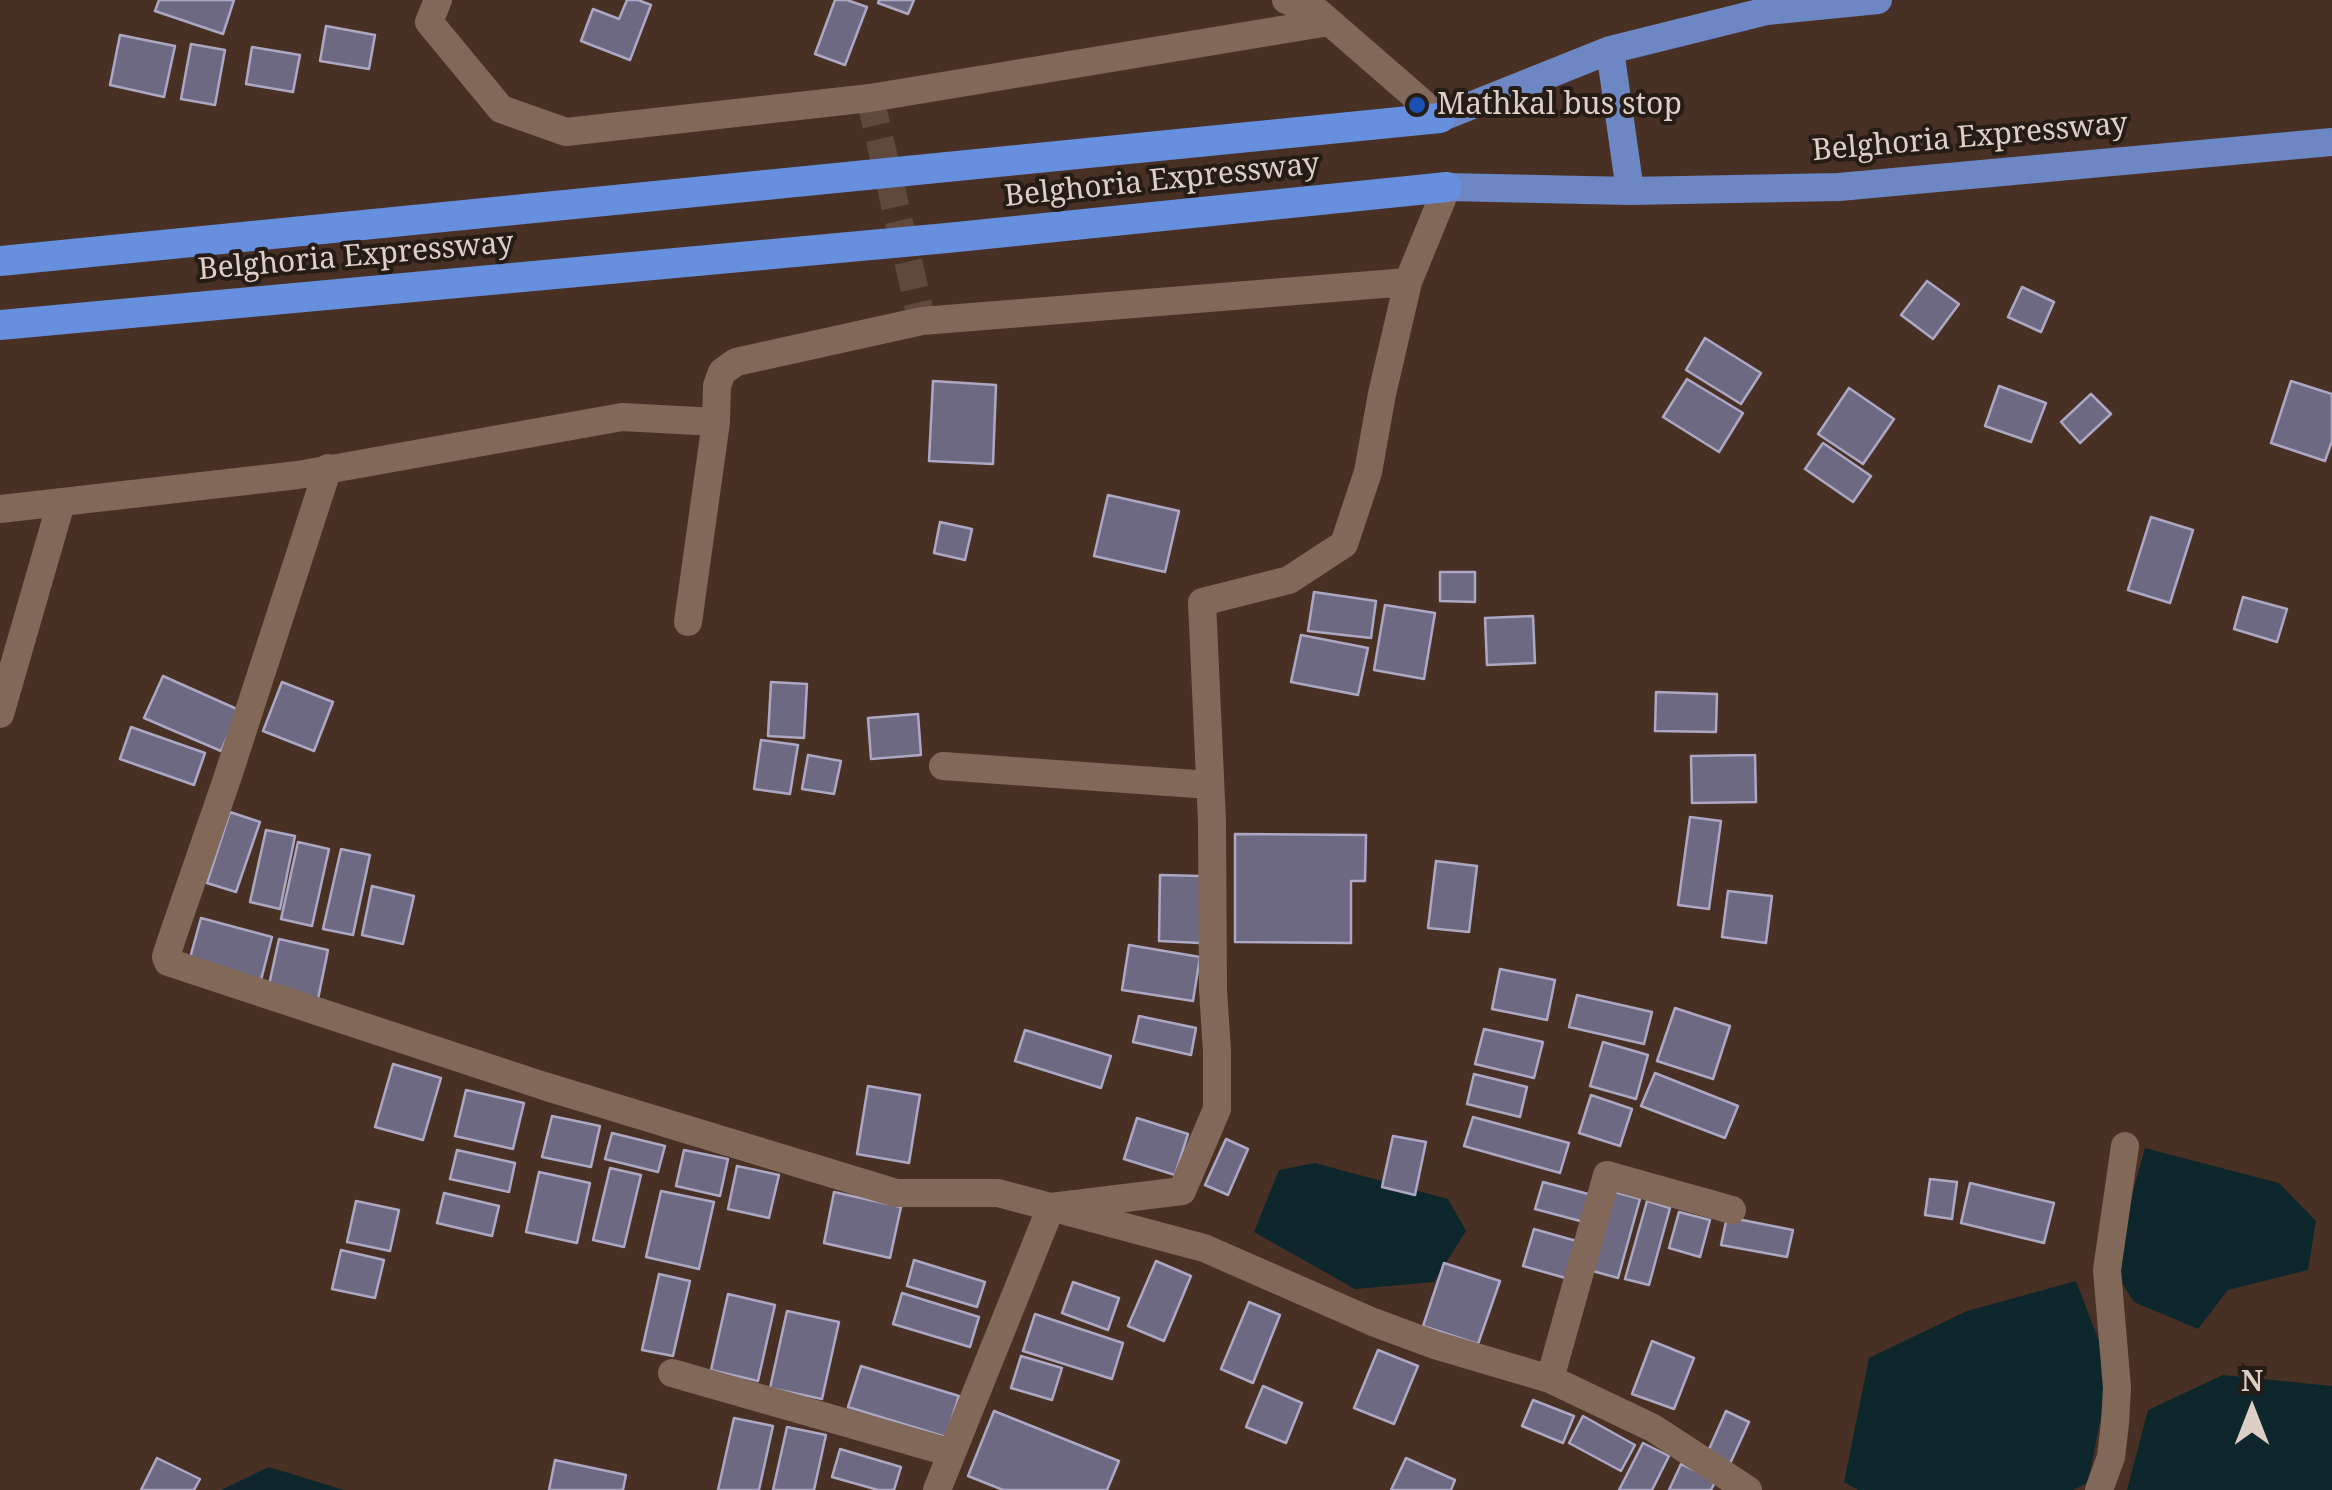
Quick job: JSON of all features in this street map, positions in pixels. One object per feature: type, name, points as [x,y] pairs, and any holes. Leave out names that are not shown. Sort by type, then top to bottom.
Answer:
[{"type":"highway","name":"Belghoria Expressway","points":[[0,260],[1440,118],[1610,50],[1767,11],[1878,0]]},
{"type":"highway","points":[[1610,50],[1630,192]]},
{"type":"highway","name":"Belghoria Expressway","points":[[0,324],[947,238],[1447,187],[1630,192],[1839,187],[2332,142]]},
{"type":"street","points":[[438,0],[428,22],[501,109],[566,132],[870,98],[1329,22]]},
{"type":"street","points":[[1286,0],[1318,12],[1440,118]]},
{"type":"street","points":[[1051,1207],[1182,1191],[1217,1109],[1202,602],[1289,580],[1344,544],[1368,472],[1408,282],[1447,187]]},
{"type":"street","points":[[688,622],[716,422],[717,386],[722,372],[736,362],[922,321],[1408,282]]},
{"type":"street","points":[[0,509],[298,475],[622,416],[716,422]]},
{"type":"street","points":[[328,468],[170,941],[168,962],[525,1080],[896,1192],[998,1192],[1204,1248],[1373,1322],[1435,1345],[1550,1378],[1654,1428],[1748,1490]]},
{"type":"street","points":[[0,714],[61,504]]},
{"type":"street","points":[[944,766],[1210,785]]},
{"type":"street","points":[[2099,1490],[2112,1457],[2118,1388],[2106,1270],[2125,1146]]},
{"type":"street","points":[[1550,1378],[1608,1175],[1732,1210]]},
{"type":"street","points":[[938,1490],[1051,1207]]},
{"type":"street","points":[[672,1373],[952,1453]]},
{"type":"water","points":[[2145,1148],[2279,1183],[2316,1221],[2308,1270],[2228,1290],[2198,1329],[2134,1302],[2112,1267]]},
{"type":"water","points":[[1315,1163],[1448,1199],[1466,1231],[1434,1282],[1355,1289],[1254,1232],[1279,1170]]},
{"type":"water","points":[[2076,1281],[2110,1370],[2088,1483],[2073,1490],[1858,1490],[1844,1482],[1869,1358],[1967,1311]]},
{"type":"water","points":[[2223,1375],[2332,1386],[2332,1490],[2127,1490],[2148,1410]]},
{"type":"water","points":[[269,1467],[344,1490],[221,1490]]},
{"type":"building","points":[[159,0],[234,0],[223,34],[155,11]]},
{"type":"building","points":[[627,0],[651,5],[630,60],[581,41],[593,9],[619,19]]},
{"type":"building","points":[[835,0],[867,7],[845,65],[815,54]]},
{"type":"building","points":[[914,0],[908,14],[878,3]]},
{"type":"building","points":[[326,26],[375,35],[369,69],[320,61]]},
{"type":"building","points":[[120,35],[175,46],[164,97],[110,85]]},
{"type":"building","points":[[191,44],[225,50],[215,105],[181,99]]},
{"type":"building","points":[[252,47],[300,55],[293,92],[246,84]]},
{"type":"building","points":[[1927,281],[1959,304],[1933,339],[1901,315]]},
{"type":"building","points":[[2022,287],[2054,302],[2041,332],[2008,317]]},
{"type":"building","points":[[1705,338],[1761,373],[1741,404],[1686,370]]},
{"type":"building","points":[[1687,379],[1743,413],[1719,452],[1663,417]]},
{"type":"building","points":[[933,381],[996,385],[993,464],[929,461]]},
{"type":"building","points":[[2291,381],[2332,394],[2332,441],[2325,461],[2271,443]]},
{"type":"building","points":[[1999,386],[2046,403],[2031,442],[1985,426]]},
{"type":"building","points":[[1849,388],[1894,419],[1863,464],[1818,434]]},
{"type":"building","points":[[2091,394],[2111,414],[2080,443],[2061,422]]},
{"type":"building","points":[[1823,443],[1871,476],[1853,502],[1805,469]]},
{"type":"building","points":[[1108,495],[1179,511],[1165,572],[1094,556]]},
{"type":"building","points":[[2151,517],[2193,530],[2170,603],[2128,590]]},
{"type":"building","points":[[940,522],[972,529],[965,560],[934,553]]},
{"type":"building","points":[[1440,572],[1475,572],[1475,602],[1440,601]]},
{"type":"building","points":[[1314,592],[1376,601],[1371,638],[1308,631]]},
{"type":"building","points":[[2243,597],[2287,609],[2277,642],[2234,629]]},
{"type":"building","points":[[1385,605],[1435,613],[1424,679],[1374,670]]},
{"type":"building","points":[[1533,616],[1535,663],[1487,665],[1485,618]]},
{"type":"building","points":[[1301,635],[1368,648],[1358,695],[1291,682]]},
{"type":"building","points":[[163,676],[239,710],[221,751],[144,718]]},
{"type":"building","points":[[282,682],[333,702],[314,751],[263,731]]},
{"type":"building","points":[[771,682],[807,684],[804,738],[768,736]]},
{"type":"building","points":[[1656,692],[1717,694],[1716,732],[1655,731]]},
{"type":"building","points":[[918,714],[921,755],[871,759],[868,718]]},
{"type":"building","points":[[131,727],[205,753],[194,785],[120,759]]},
{"type":"building","points":[[761,740],[798,745],[790,794],[754,789]]},
{"type":"building","points":[[808,755],[841,761],[834,794],[802,789]]},
{"type":"building","points":[[1755,755],[1756,802],[1692,803],[1691,756]]},
{"type":"building","points":[[230,812],[260,822],[236,892],[207,883]]},
{"type":"building","points":[[1690,817],[1721,821],[1709,909],[1678,905]]},
{"type":"building","points":[[266,830],[295,836],[280,909],[250,902]]},
{"type":"building","points":[[1235,834],[1366,835],[1365,881],[1351,881],[1351,943],[1235,942]]},
{"type":"building","points":[[298,842],[329,849],[312,926],[281,919]]},
{"type":"building","points":[[341,849],[370,855],[353,935],[323,929]]},
{"type":"building","points":[[1436,861],[1477,866],[1469,932],[1428,928]]},
{"type":"building","points":[[1160,875],[1202,876],[1200,943],[1159,941]]},
{"type":"building","points":[[372,886],[414,896],[403,944],[362,935]]},
{"type":"building","points":[[1728,891],[1772,896],[1766,943],[1722,937]]},
{"type":"building","points":[[201,918],[272,937],[260,984],[188,965]]},
{"type":"building","points":[[279,939],[328,950],[317,1004],[267,994]]},
{"type":"building","points":[[1129,945],[1200,957],[1193,1001],[1122,990]]},
{"type":"building","points":[[1500,969],[1555,980],[1547,1020],[1492,1009]]},
{"type":"building","points":[[1577,995],[1652,1012],[1644,1044],[1569,1027]]},
{"type":"building","points":[[1675,1008],[1730,1026],[1713,1079],[1657,1061]]},
{"type":"building","points":[[1139,1016],[1196,1028],[1191,1055],[1133,1042]]},
{"type":"building","points":[[1484,1029],[1543,1042],[1534,1078],[1475,1064]]},
{"type":"building","points":[[1025,1030],[1111,1056],[1101,1088],[1015,1061]]},
{"type":"building","points":[[1603,1042],[1648,1055],[1636,1099],[1590,1086]]},
{"type":"building","points":[[393,1064],[441,1078],[423,1140],[375,1127]]},
{"type":"building","points":[[1655,1073],[1738,1106],[1725,1138],[1641,1106]]},
{"type":"building","points":[[1474,1074],[1527,1087],[1520,1117],[1467,1104]]},
{"type":"building","points":[[868,1086],[920,1095],[909,1163],[857,1154]]},
{"type":"building","points":[[466,1090],[524,1103],[513,1149],[455,1136]]},
{"type":"building","points":[[1591,1095],[1632,1109],[1620,1146],[1579,1133]]},
{"type":"building","points":[[552,1116],[600,1126],[591,1167],[542,1157]]},
{"type":"building","points":[[1473,1117],[1569,1143],[1560,1173],[1464,1146]]},
{"type":"building","points":[[1137,1118],[1188,1134],[1175,1175],[1124,1159]]},
{"type":"building","points":[[612,1133],[665,1146],[658,1172],[605,1159]]},
{"type":"building","points":[[1393,1136],[1426,1142],[1415,1195],[1382,1187]]},
{"type":"building","points":[[1226,1139],[1248,1149],[1228,1195],[1205,1185]]},
{"type":"building","points":[[457,1150],[515,1163],[509,1192],[450,1179]]},
{"type":"building","points":[[684,1150],[728,1159],[720,1196],[676,1186]]},
{"type":"building","points":[[737,1166],[779,1175],[769,1218],[728,1209]]},
{"type":"building","points":[[610,1168],[641,1175],[624,1247],[593,1240]]},
{"type":"building","points":[[539,1172],[590,1183],[577,1243],[526,1232]]},
{"type":"building","points":[[1930,1179],[1957,1182],[1952,1219],[1925,1215]]},
{"type":"building","points":[[1543,1182],[1592,1195],[1584,1222],[1535,1209]]},
{"type":"building","points":[[1970,1183],[2054,1203],[2044,1243],[1961,1223]]},
{"type":"building","points":[[661,1191],[714,1202],[699,1269],[646,1257]]},
{"type":"building","points":[[1611,1191],[1640,1199],[1618,1278],[1589,1270]]},
{"type":"building","points":[[834,1192],[901,1207],[890,1258],[824,1243]]},
{"type":"building","points":[[444,1193],[499,1206],[492,1236],[437,1223]]},
{"type":"building","points":[[356,1201],[399,1210],[390,1251],[347,1242]]},
{"type":"building","points":[[1647,1201],[1670,1208],[1649,1285],[1625,1279]]},
{"type":"building","points":[[1679,1212],[1710,1220],[1700,1257],[1669,1248]]},
{"type":"building","points":[[1727,1217],[1793,1230],[1787,1257],[1721,1245]]},
{"type":"building","points":[[1534,1229],[1580,1242],[1569,1279],[1523,1266]]},
{"type":"building","points":[[341,1250],[384,1260],[375,1298],[332,1289]]},
{"type":"building","points":[[914,1260],[985,1282],[977,1307],[907,1286]]},
{"type":"building","points":[[1156,1261],[1191,1276],[1164,1341],[1128,1326]]},
{"type":"building","points":[[1444,1263],[1500,1281],[1478,1344],[1423,1326]]},
{"type":"building","points":[[659,1274],[690,1281],[673,1356],[642,1350]]},
{"type":"building","points":[[1073,1282],[1119,1298],[1108,1330],[1062,1313]]},
{"type":"building","points":[[902,1293],[979,1317],[970,1347],[893,1324]]},
{"type":"building","points":[[728,1294],[775,1305],[758,1381],[711,1370]]},
{"type":"building","points":[[1249,1302],[1280,1315],[1253,1383],[1221,1369]]},
{"type":"building","points":[[787,1311],[839,1322],[822,1399],[770,1388]]},
{"type":"building","points":[[1035,1314],[1123,1343],[1112,1379],[1023,1351]]},
{"type":"building","points":[[1652,1341],[1694,1358],[1674,1409],[1632,1394]]},
{"type":"building","points":[[1378,1350],[1418,1366],[1394,1424],[1354,1408]]},
{"type":"building","points":[[1021,1356],[1062,1368],[1052,1400],[1011,1388]]},
{"type":"building","points":[[861,1366],[959,1396],[946,1437],[848,1407]]},
{"type":"building","points":[[1263,1386],[1302,1403],[1286,1443],[1246,1427]]},
{"type":"building","points":[[1533,1400],[1574,1416],[1563,1443],[1522,1426]]},
{"type":"building","points":[[994,1411],[1119,1461],[1107,1490],[1003,1490],[968,1476]]},
{"type":"building","points":[[1726,1411],[1749,1422],[1729,1466],[1706,1456]]},
{"type":"building","points":[[1583,1416],[1635,1445],[1621,1471],[1569,1443]]},
{"type":"building","points":[[734,1418],[773,1426],[759,1490],[718,1490]]},
{"type":"building","points":[[787,1427],[826,1435],[814,1490],[773,1490]]},
{"type":"building","points":[[1643,1443],[1669,1456],[1652,1490],[1619,1490]]},
{"type":"building","points":[[840,1449],[901,1467],[894,1490],[878,1490],[832,1477]]},
{"type":"building","points":[[157,1458],[200,1479],[194,1490],[141,1490]]},
{"type":"building","points":[[1406,1458],[1455,1480],[1451,1490],[1391,1490]]},
{"type":"building","points":[[555,1460],[626,1475],[623,1490],[549,1490]]},
{"type":"building","points":[[1681,1464],[1716,1480],[1711,1490],[1669,1490]]},
{"type":"tunnel","points":[[870,98],[922,321]]},
{"type":"place","name":"Mathkal bus stop","points":[[1417,105]]}]
